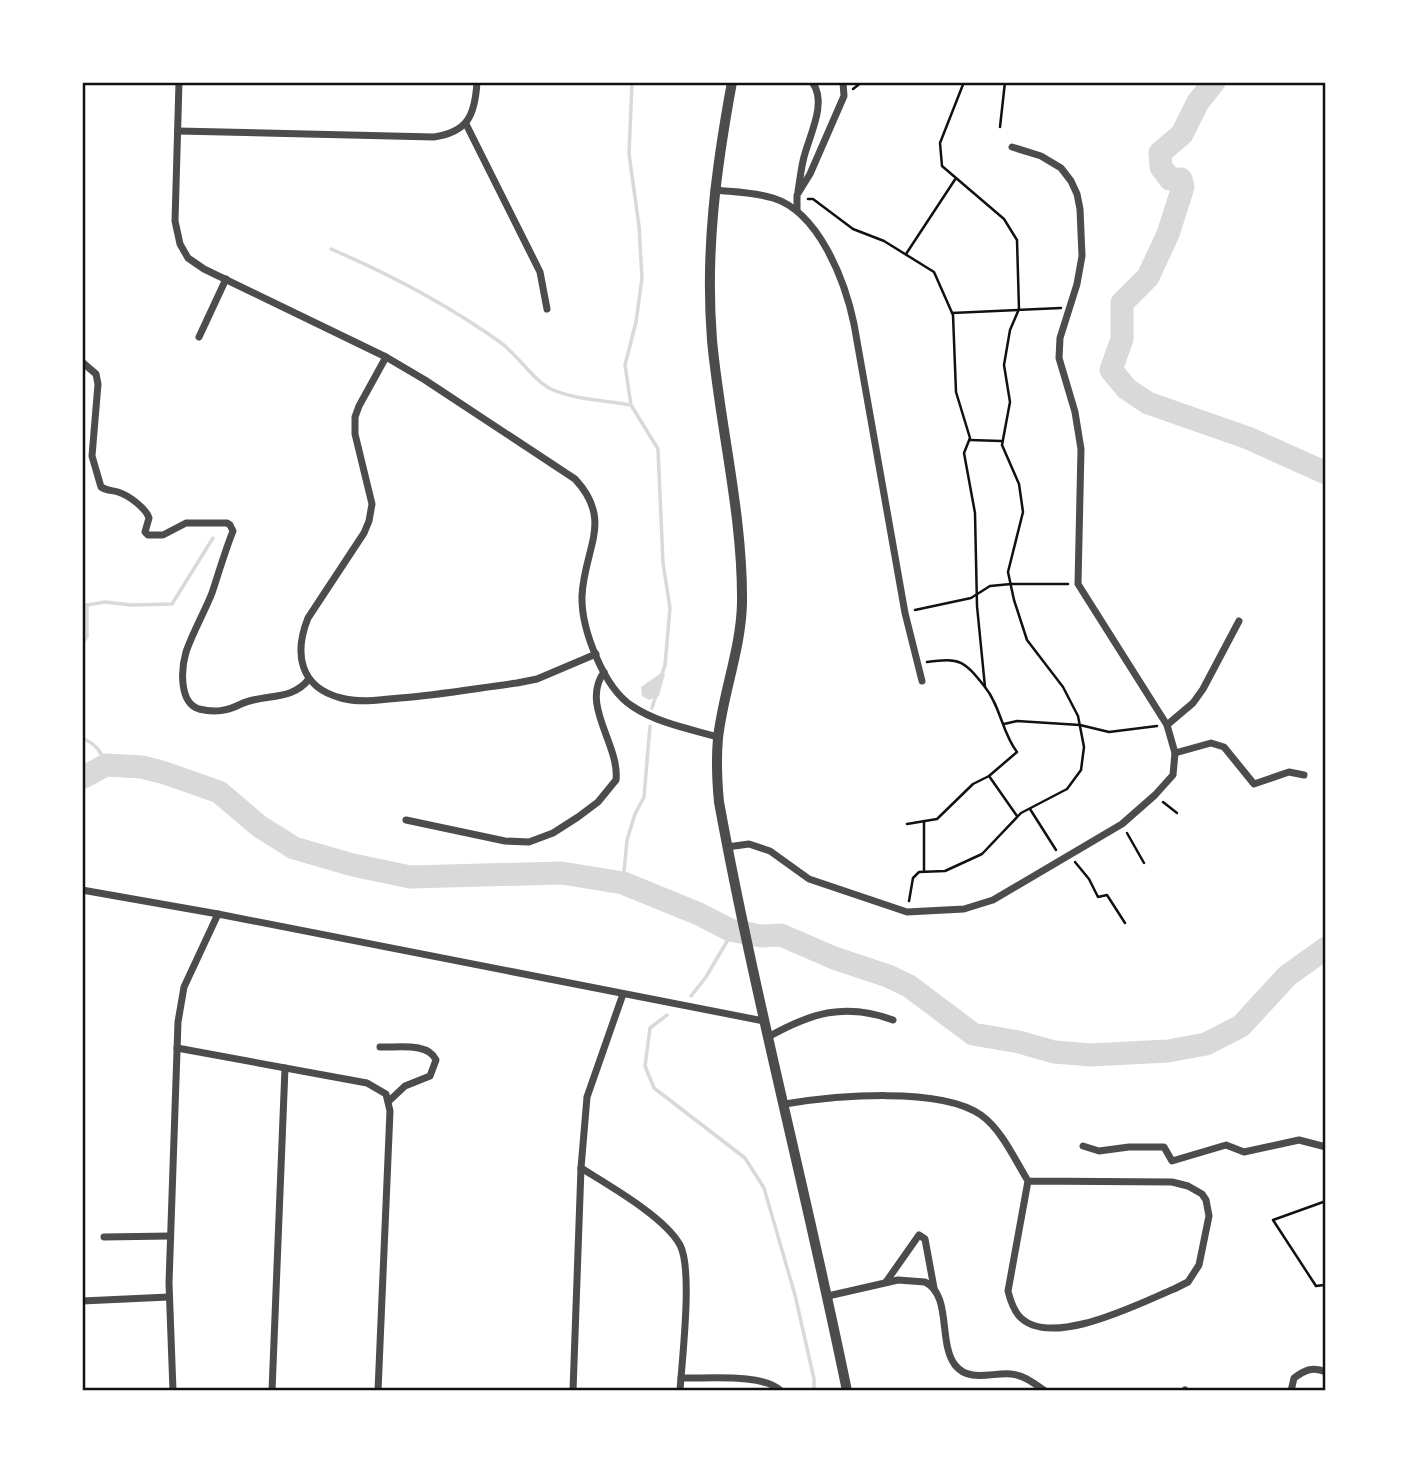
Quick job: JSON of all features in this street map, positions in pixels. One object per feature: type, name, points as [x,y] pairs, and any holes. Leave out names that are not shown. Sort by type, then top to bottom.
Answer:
[{"type":"street","points":[[179,82],[174,206],[180,244],[195,264],[386,357],[575,479],[590,498],[596,523],[584,583],[583,607],[604,672],[622,699],[643,713],[718,737]]},
{"type":"street","points":[[178,131],[434,137],[447,135],[466,124],[474,104],[477,82]]},
{"type":"street","points":[[732,82],[714,190],[709,269],[712,340],[737,529],[742,604],[738,645],[718,737],[719,802],[764,1021],[785,1104],[847,1391]]},
{"type":"street","points":[[797,211],[803,159],[817,108],[818,91],[812,82]]},
{"type":"street","points":[[797,197],[844,96],[843,82]]},
{"type":"street","points":[[466,124],[540,272],[547,309]]},
{"type":"street","points":[[727,847],[750,844],[770,851],[809,879],[907,912],[979,906],[1122,824],[1173,775],[1175,753],[1167,725],[1078,584],[1081,449],[1075,412],[1059,358],[1060,338],[1077,284],[1082,256],[1077,194],[1061,167],[1041,156],[1012,147]]},
{"type":"street","points":[[714,190],[773,198],[797,211],[831,256],[848,298],[905,612],[922,681]]},
{"type":"street","points":[[199,337],[226,279]]},
{"type":"street","points":[[386,357],[359,406],[354,425],[372,503],[369,522],[308,618],[302,633],[299,654],[309,679],[340,698],[369,701],[537,679],[596,654]]},
{"type":"street","points":[[82,362],[96,374],[98,384],[92,456],[101,487],[121,493],[145,510],[149,518],[145,532],[148,535],[163,535],[192,523],[227,523],[232,527],[233,531],[211,596],[186,654],[184,687],[187,702],[192,707],[205,710],[229,710],[257,697],[290,694],[303,687],[309,679]]},
{"type":"street","points":[[1167,725],[1193,702],[1203,689],[1239,621]]},
{"type":"street","points":[[406,820],[505,841],[529,842],[553,833],[588,809],[611,789],[617,772],[596,693],[598,680],[604,672]]},
{"type":"street","points":[[1175,753],[1211,743],[1224,747],[1254,784],[1286,773],[1304,775]]},
{"type":"street","points":[[82,890],[764,1021]]},
{"type":"street","points":[[173,1391],[169,1297],[178,1022],[184,987],[218,914]]},
{"type":"street","points":[[573,1391],[581,1168],[587,1097],[623,994]]},
{"type":"street","points":[[768,1037],[808,1017],[841,1010],[881,1015],[893,1020]]},
{"type":"street","points":[[380,1047],[421,1048],[430,1051],[436,1060],[430,1076],[405,1086],[389,1101]]},
{"type":"street","points":[[177,1048],[368,1083],[386,1094],[389,1101],[378,1391]]},
{"type":"street","points":[[272,1391],[285,1068]]},
{"type":"street","points":[[785,1104],[832,1096],[931,1098],[963,1104],[982,1116],[994,1128],[1028,1181],[1008,1291],[1019,1317],[1035,1327],[1051,1329],[1088,1322],[1174,1289],[1188,1282],[1194,1275],[1209,1216],[1206,1200],[1197,1190],[1172,1182],[1028,1181]]},
{"type":"street","points":[[1083,1146],[1099,1152],[1129,1147],[1164,1147],[1172,1161],[1226,1144],[1244,1152],[1299,1140],[1326,1147]]},
{"type":"street","points":[[581,1168],[660,1222],[680,1244],[687,1269],[680,1391]]},
{"type":"street","points":[[886,1282],[919,1235],[925,1239],[948,1352],[959,1370],[969,1375],[1013,1374],[1031,1381],[1045,1391]]},
{"type":"street","points":[[104,1237],[170,1236]]},
{"type":"street","points":[[828,1296],[886,1282],[919,1280],[935,1289]]},
{"type":"street","points":[[82,1301],[169,1297]]},
{"type":"street","points":[[1291,1391],[1294,1378],[1304,1371],[1319,1368],[1326,1372]]},
{"type":"street","points":[[681,1378],[758,1380],[771,1383],[781,1391]]},
{"type":"path","points":[[907,912],[913,878],[919,872],[945,871],[982,855],[1018,817],[1067,789],[1081,770],[1084,747],[1080,725],[1063,687],[1027,639],[1010,584],[1008,572],[1023,512],[1019,484],[1003,441],[1010,402],[1004,365],[1010,330],[1019,309],[1017,240],[1004,219],[942,166],[940,143],[964,82]]},
{"type":"path","points":[[1000,127],[1005,82]]},
{"type":"path","points":[[906,254],[956,178]]},
{"type":"path","points":[[797,197],[813,200],[853,229],[884,241],[934,272],[952,313],[956,392],[970,440],[964,453],[975,513],[977,594],[985,687]]},
{"type":"path","points":[[952,313],[1068,308]]},
{"type":"path","points":[[970,440],[1003,441]]},
{"type":"path","points":[[905,612],[971,598],[990,586],[1078,584]]},
{"type":"path","points":[[907,824],[937,819],[973,784],[989,776],[1017,752],[1011,745],[994,698],[968,667],[951,659],[916,663]]},
{"type":"path","points":[[1004,724],[1017,721],[1080,725],[1109,732],[1167,725]]},
{"type":"path","points":[[989,776],[1018,817]]},
{"type":"path","points":[[1155,795],[1177,813]]},
{"type":"path","points":[[1030,809],[1065,856],[1089,880],[1098,897],[1107,895],[1125,923]]},
{"type":"path","points":[[923,821],[923,872]]},
{"type":"path","points":[[1122,824],[1144,863]]},
{"type":"path","points":[[1326,1201],[1273,1220],[1316,1286],[1326,1282]]},
{"type":"shaded area","points":[[661,673],[665,674],[659,696],[649,700],[642,696],[641,687]]},
{"type":"waterway","points":[[632,82],[629,154],[639,226],[642,278],[636,322],[625,365],[631,405],[658,449],[663,563],[670,608],[665,665],[661,677]]},
{"type":"waterway","points":[[1214,82],[1198,102],[1182,134],[1160,153],[1161,167],[1170,179],[1181,179],[1183,187],[1168,234],[1148,277],[1122,303],[1122,339],[1111,370],[1127,389],[1148,403],[1248,438],[1326,473]]},
{"type":"waterway","points":[[331,249],[375,269],[460,315],[500,342],[538,380],[551,389],[580,398],[630,405]]},
{"type":"waterway","points":[[87,605],[105,602],[131,605],[172,604],[213,538]]},
{"type":"waterway","points":[[82,604],[87,605],[87,637],[82,643]]},
{"type":"waterway","points":[[652,708],[656,695]]},
{"type":"waterway","points":[[623,883],[627,840],[635,814],[644,797],[650,726]]},
{"type":"waterway","points":[[82,738],[97,749],[106,765]]},
{"type":"waterway","points":[[82,778],[106,765],[142,767],[165,773],[219,792],[259,826],[294,848],[353,865],[410,877],[562,873],[623,883],[699,914],[730,930],[761,936],[781,935],[834,958],[888,976],[909,986],[973,1034],[1019,1042],[1054,1052],[1091,1055],[1168,1051],[1206,1044],[1241,1026],[1287,976],[1326,948]]},
{"type":"waterway","points":[[691,996],[706,977],[733,931]]},
{"type":"waterway","points":[[667,1015],[650,1028],[645,1066],[654,1088],[745,1158],[764,1188],[795,1295],[814,1379],[814,1391]]}]
